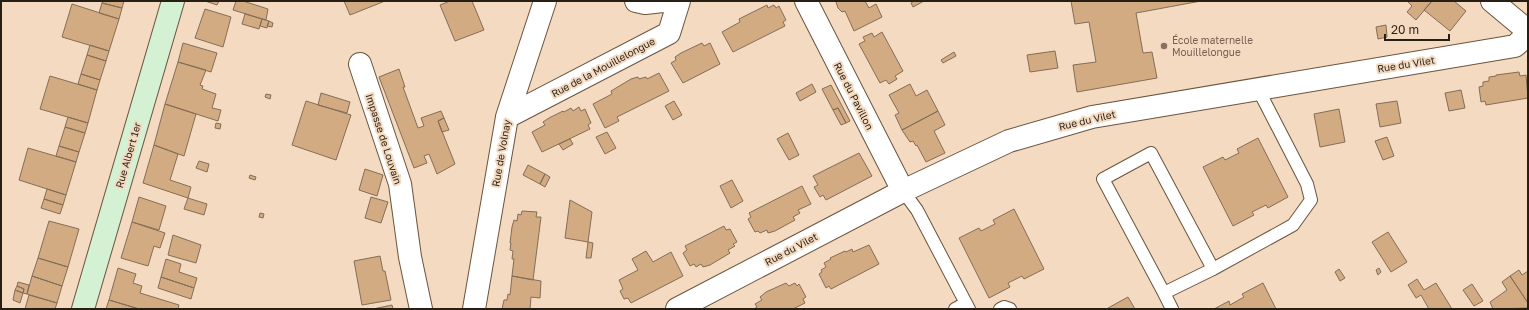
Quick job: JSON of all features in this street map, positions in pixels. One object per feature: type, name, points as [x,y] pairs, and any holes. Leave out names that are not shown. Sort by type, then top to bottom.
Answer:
[{"type":"main road","name":"Rue Albert 1er","points":[[83,309],[173,1]]},
{"type":"street","name":"Rue de Volnay","points":[[474,309],[507,117],[545,1]]},
{"type":"street","points":[[636,1],[646,3],[663,1]]},
{"type":"street","name":"Rue de la Mouillelongue","points":[[507,117],[669,33],[679,1]]},
{"type":"street","name":"Rue du Pavillon","points":[[806,1],[903,191]]},
{"type":"street","points":[[1492,1],[1528,32]]},
{"type":"street","name":"Rue du Vilet","points":[[677,309],[903,191],[1009,140],[1092,117],[1515,46],[1528,32]]},
{"type":"street","name":"Impasse de Louvain","points":[[360,64],[400,184],[410,257],[421,309]]},
{"type":"lane","points":[[1164,294],[1293,225],[1311,200],[1307,184],[1258,89]]},
{"type":"lane","points":[[1172,309],[1104,179],[1151,153],[1213,269]]},
{"type":"lane","points":[[903,191],[917,210],[963,307]]},
{"type":"lane","points":[[1000,309],[1004,307],[1010,309]]},
{"type":"building","points":[[103,1],[124,1],[122,8],[102,3]]},
{"type":"building","points":[[205,1],[219,1],[217,5]]},
{"type":"building","points":[[236,1],[243,1],[268,9],[266,20],[233,10]]},
{"type":"building","points":[[344,1],[385,1],[350,15]]},
{"type":"building","points":[[450,1],[472,1],[484,30],[455,41],[440,5]]},
{"type":"building","points":[[865,1],[869,8],[876,4],[882,17],[854,31],[845,11],[842,12],[838,8],[836,2]]},
{"type":"building","points":[[914,1],[924,1],[913,7],[911,3]]},
{"type":"building","points":[[1071,1],[1201,1],[1136,13],[1143,53],[1152,52],[1157,78],[1077,92],[1073,65],[1096,62],[1089,22],[1075,24]]},
{"type":"building","points":[[1432,1],[1416,20],[1407,12],[1412,6],[1408,2]]},
{"type":"building","points":[[1432,1],[1454,1],[1466,11],[1450,31],[1424,10]]},
{"type":"building","points":[[102,3],[122,8],[119,19],[99,13]]},
{"type":"building","points":[[72,4],[119,19],[109,51],[62,37]]},
{"type":"building","points":[[767,5],[768,8],[774,5],[776,8],[779,6],[786,20],[783,22],[785,26],[733,52],[722,32],[740,22],[739,19]]},
{"type":"building","points":[[205,9],[231,17],[223,47],[195,38]]},
{"type":"building","points":[[245,14],[262,19],[259,29],[242,24]]},
{"type":"building","points":[[262,19],[269,21],[267,28],[260,26]]},
{"type":"building","points":[[269,21],[273,23],[272,27],[267,26]]},
{"type":"building","points":[[1386,25],[1387,37],[1378,39],[1376,27]]},
{"type":"building","points":[[882,32],[903,71],[895,76],[897,79],[889,84],[886,80],[880,83],[859,44],[865,41],[863,37],[872,33],[874,37]]},
{"type":"building","points":[[183,43],[217,53],[211,72],[178,62]]},
{"type":"building","points":[[702,43],[704,46],[710,43],[720,64],[683,83],[671,63],[676,60],[675,57],[681,53]]},
{"type":"building","points":[[90,45],[109,51],[106,61],[87,55]]},
{"type":"building","points":[[1055,51],[1058,68],[1030,72],[1027,55]]},
{"type":"building","points":[[954,52],[956,56],[943,63],[941,60]]},
{"type":"building","points":[[87,55],[106,61],[100,80],[81,74]]},
{"type":"building","points":[[178,62],[206,70],[200,85],[203,86],[202,89],[216,94],[212,108],[221,110],[218,121],[165,104]]},
{"type":"building","points":[[399,69],[405,87],[403,87],[418,128],[424,126],[421,118],[441,111],[444,118],[438,121],[455,164],[437,174],[429,154],[424,156],[427,163],[414,168],[379,77]]},
{"type":"building","points":[[1519,72],[1520,76],[1526,75],[1528,98],[1486,105],[1485,101],[1481,102],[1479,87],[1483,86],[1483,82],[1489,81],[1489,77]]},
{"type":"building","points":[[659,73],[669,91],[617,117],[619,121],[605,128],[593,104],[612,94],[611,91],[631,79],[646,77],[647,79]]},
{"type":"building","points":[[81,74],[100,80],[97,90],[78,84]]},
{"type":"building","points":[[50,76],[97,90],[88,123],[40,109]]},
{"type":"building","points":[[812,84],[816,92],[800,101],[796,93]]},
{"type":"building","points":[[910,84],[916,96],[927,90],[938,111],[902,130],[895,115],[899,113],[889,95]]},
{"type":"building","points":[[831,85],[850,121],[846,123],[838,108],[833,110],[822,89]]},
{"type":"building","points":[[1461,90],[1465,108],[1449,111],[1445,93]]},
{"type":"building","points":[[321,93],[350,102],[347,113],[318,105]]},
{"type":"building","points":[[266,94],[271,95],[270,99],[265,97]]},
{"type":"building","points":[[306,101],[351,115],[336,160],[292,145]]},
{"type":"building","points":[[674,101],[682,115],[673,120],[665,106]]},
{"type":"building","points":[[1397,101],[1401,123],[1380,127],[1376,104]]},
{"type":"building","points":[[165,104],[196,114],[184,156],[154,145]]},
{"type":"building","points":[[579,107],[581,111],[585,109],[591,123],[588,125],[590,129],[542,152],[532,132],[545,125],[543,122],[549,118],[571,108],[573,111]]},
{"type":"building","points":[[838,108],[846,123],[841,125],[833,110]]},
{"type":"building","points":[[1339,109],[1345,142],[1320,147],[1314,114]]},
{"type":"building","points":[[938,111],[945,125],[934,131],[945,153],[926,162],[917,145],[916,146],[913,141],[910,142],[902,130]]},
{"type":"building","points":[[68,117],[88,123],[85,133],[65,127]]},
{"type":"building","points":[[444,118],[449,130],[442,132],[438,121]]},
{"type":"building","points":[[216,123],[221,124],[220,129],[215,128]]},
{"type":"building","points":[[65,127],[85,133],[79,152],[59,146]]},
{"type":"building","points":[[607,132],[616,148],[605,154],[596,137]]},
{"type":"building","points":[[788,133],[799,155],[789,160],[777,139]]},
{"type":"building","points":[[1387,137],[1394,156],[1383,160],[1375,141]]},
{"type":"building","points":[[1258,138],[1288,197],[1268,208],[1266,205],[1252,212],[1254,215],[1233,226],[1203,167],[1223,157],[1225,160],[1239,153],[1237,149]]},
{"type":"building","points":[[570,139],[573,144],[563,150],[559,144]]},
{"type":"building","points":[[154,145],[178,154],[170,180],[191,187],[188,198],[143,183]]},
{"type":"building","points":[[59,146],[79,152],[76,162],[56,156]]},
{"type":"building","points":[[28,148],[76,162],[66,195],[19,180]]},
{"type":"building","points":[[859,153],[872,176],[826,200],[823,195],[820,197],[814,187],[818,185],[813,176]]},
{"type":"building","points":[[199,161],[209,164],[207,172],[196,168]]},
{"type":"building","points":[[528,165],[545,174],[540,184],[523,175]]},
{"type":"building","points":[[365,169],[383,175],[377,196],[359,190]]},
{"type":"building","points":[[545,174],[550,177],[545,187],[540,184]]},
{"type":"building","points":[[250,175],[256,177],[255,180],[249,178]]},
{"type":"building","points":[[732,180],[743,201],[731,208],[720,186]]},
{"type":"building","points":[[802,186],[811,204],[798,210],[800,213],[793,217],[795,220],[775,231],[768,233],[767,230],[760,233],[758,231],[755,232],[748,219],[751,217],[749,213]]},
{"type":"building","points":[[47,189],[66,195],[63,205],[44,199]]},
{"type":"building","points":[[139,197],[166,206],[159,230],[132,222]]},
{"type":"building","points":[[371,197],[388,202],[381,223],[365,218]]},
{"type":"building","points":[[188,198],[207,204],[204,215],[184,209]]},
{"type":"building","points":[[44,199],[63,205],[60,214],[41,208]]},
{"type":"building","points":[[570,200],[592,212],[588,242],[565,238]]},
{"type":"building","points":[[1014,209],[1044,269],[1024,279],[1022,276],[1008,283],[1010,287],[989,298],[959,238],[979,228],[981,231],[995,224],[993,220]]},
{"type":"building","points":[[522,211],[537,212],[536,217],[541,217],[533,280],[512,276],[514,259],[512,259],[513,251],[510,250],[510,243],[512,227],[514,220],[517,221],[518,214],[521,215]]},
{"type":"building","points":[[260,213],[264,214],[263,218],[259,217]]},
{"type":"building","points":[[49,221],[79,229],[68,267],[38,258]]},
{"type":"building","points":[[132,222],[165,233],[160,248],[154,246],[148,266],[121,258]]},
{"type":"building","points":[[724,226],[726,230],[730,229],[737,242],[733,244],[735,246],[728,250],[730,253],[710,265],[703,267],[701,264],[696,267],[694,264],[690,266],[683,253],[687,250],[685,246]]},
{"type":"building","points":[[1388,232],[1407,262],[1391,272],[1372,242]]},
{"type":"building","points":[[173,235],[201,245],[196,263],[168,255]]},
{"type":"building","points":[[588,242],[593,243],[591,258],[586,258]]},
{"type":"building","points":[[869,245],[879,264],[831,289],[829,286],[826,288],[819,274],[822,272],[821,270],[826,267],[824,263],[831,259],[830,258],[845,251],[846,252],[852,249],[853,252]]},
{"type":"building","points":[[646,251],[653,262],[671,252],[683,276],[631,303],[628,298],[624,299],[620,291],[623,289],[619,280],[638,270],[632,259]]},
{"type":"building","points":[[380,256],[383,271],[385,271],[391,300],[362,305],[354,261]]},
{"type":"building","points":[[38,258],[68,267],[62,286],[32,276]]},
{"type":"building","points":[[166,259],[181,264],[179,272],[197,278],[194,288],[161,277]]},
{"type":"building","points":[[118,268],[136,274],[133,283],[142,286],[140,293],[179,305],[178,309],[139,309],[109,300]]},
{"type":"building","points":[[1379,268],[1381,272],[1378,275],[1376,270]]},
{"type":"building","points":[[1339,269],[1345,278],[1340,281],[1335,272]]},
{"type":"building","points":[[1519,270],[1522,275],[1528,271],[1528,303],[1510,276]]},
{"type":"building","points":[[32,276],[62,286],[57,303],[27,294]]},
{"type":"building","points":[[512,276],[541,281],[540,298],[531,297],[530,309],[502,309],[504,300],[507,300],[508,294],[510,295]]},
{"type":"building","points":[[1510,276],[1528,303],[1528,308],[1493,309],[1490,302],[1507,290],[1502,282]]},
{"type":"building","points":[[161,277],[194,288],[191,299],[158,288]]},
{"type":"building","points":[[1417,279],[1424,290],[1436,283],[1452,309],[1429,309],[1421,295],[1416,298],[1408,285]]},
{"type":"building","points":[[18,282],[29,285],[27,294],[23,293],[24,289],[17,286]]},
{"type":"building","points":[[786,283],[789,286],[795,283],[797,286],[799,284],[806,297],[803,299],[805,303],[793,309],[754,309],[757,307],[755,304],[762,300],[760,297],[766,292]]},
{"type":"building","points":[[1263,283],[1276,309],[1214,309],[1229,301],[1230,305],[1244,297],[1242,294]]},
{"type":"building","points":[[1472,284],[1483,301],[1474,306],[1463,290]]},
{"type":"building","points":[[17,286],[24,289],[23,293],[15,290]]},
{"type":"building","points":[[15,290],[23,293],[20,303],[13,300]]},
{"type":"building","points":[[29,295],[57,303],[55,309],[25,309]]},
{"type":"building","points":[[1128,297],[1135,309],[1108,308]]},
{"type":"building","points":[[109,300],[136,308],[139,309],[106,309]]},
{"type":"building","points":[[392,305],[393,309],[373,309]]},
{"type":"place","name":"École maternelle Mouillelongue","points":[[1164,46]]}]
